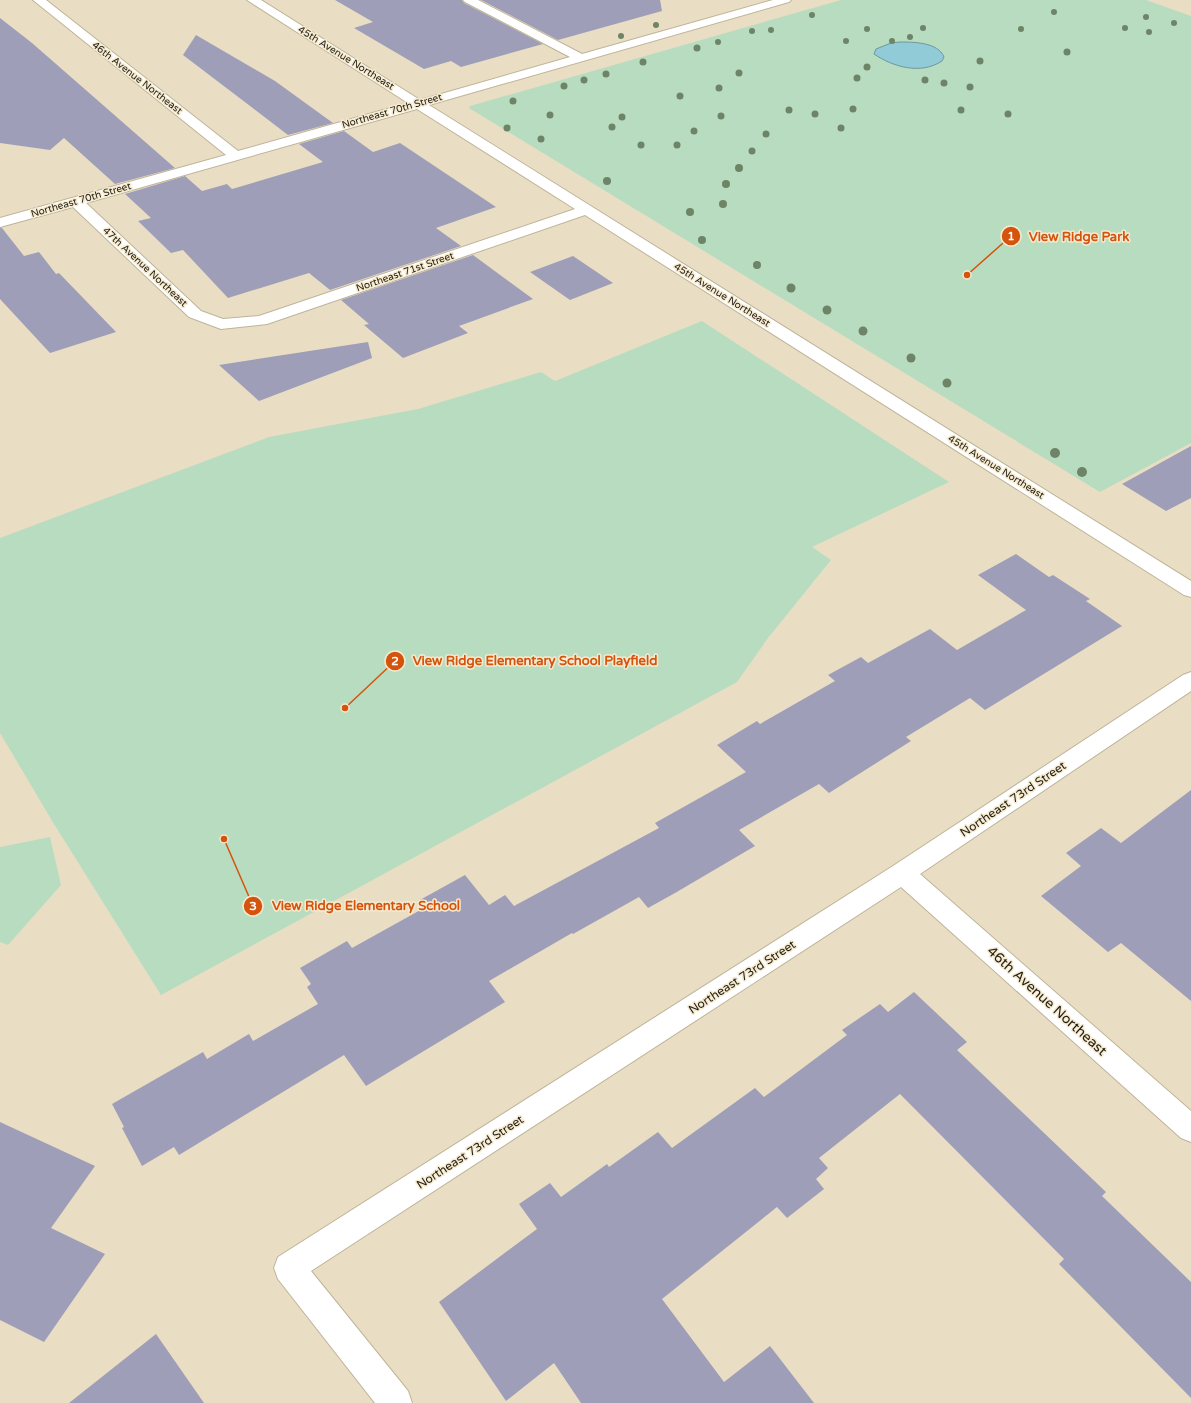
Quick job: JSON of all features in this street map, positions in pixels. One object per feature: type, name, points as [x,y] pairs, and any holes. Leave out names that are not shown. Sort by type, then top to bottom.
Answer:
[{"type":"street","name":"46th Avenue Northeast","points":[[39,0],[236,156]]},
{"type":"street","name":"45th Avenue Northeast","points":[[253,0],[1191,590]]},
{"type":"street","points":[[469,0],[580,58]]},
{"type":"street","name":"Northeast 70th Street","points":[[0,223],[785,0]]},
{"type":"street","name":"47th Avenue Northeast","points":[[75,201],[195,314],[221,324]]},
{"type":"street","name":"Northeast 71st Street","points":[[221,324],[261,321],[587,210]]},
{"type":"street","name":"Northeast 73rd Street","points":[[396,1403],[289,1268],[902,873],[1191,680]]},
{"type":"street","name":"46th Avenue Northeast","points":[[902,873],[1191,1129]]},
{"type":"green space","points":[[841,0],[1146,0],[1191,16],[1191,443],[1100,492],[469,108],[470,106]]},
{"type":"green space","points":[[702,321],[949,482],[812,547],[831,560],[768,638],[737,682],[161,995],[54,824],[0,733],[0,538],[269,437],[418,409],[541,372],[555,381]]},
{"type":"green space","points":[[50,837],[61,885],[8,945],[0,942],[0,847]]},
{"type":"water","points":[[891,43],[918,43],[931,46],[941,52],[944,57],[942,61],[925,68],[907,68],[890,63],[874,54],[876,49]]},
{"type":"building","points":[[335,0],[462,0],[464,3],[543,44],[461,67],[451,61],[424,69],[354,28],[373,22]]},
{"type":"building","points":[[481,0],[660,0],[662,11],[558,40]]},
{"type":"building","points":[[0,18],[32,43],[175,168],[115,184],[64,138],[50,150],[0,143]]},
{"type":"building","points":[[196,35],[275,81],[333,123],[288,135],[183,55]]},
{"type":"building","points":[[344,131],[373,152],[400,143],[496,207],[436,228],[461,246],[330,290],[309,273],[228,298],[183,250],[171,253],[138,221],[151,218],[125,194],[185,176],[202,191],[227,184],[232,189],[323,162],[299,144]]},
{"type":"building","points":[[0,228],[2,228],[24,256],[39,252],[56,274],[59,273],[116,332],[50,353],[0,299]]},
{"type":"building","points":[[473,255],[533,299],[459,326],[468,333],[403,358],[364,325],[369,324],[341,300]]},
{"type":"building","points":[[573,256],[613,283],[570,300],[530,272]]},
{"type":"building","points":[[368,342],[372,358],[259,401],[219,365]]},
{"type":"building","points":[[1191,446],[1191,498],[1166,511],[1122,484]]},
{"type":"building","points":[[1016,554],[1049,577],[1053,575],[1090,599],[1086,601],[1122,626],[985,710],[970,698],[906,737],[911,741],[829,793],[819,784],[739,830],[755,846],[675,893],[648,908],[639,897],[573,934],[572,933],[489,981],[505,1002],[366,1086],[344,1055],[179,1155],[174,1147],[142,1166],[122,1128],[124,1127],[112,1104],[203,1052],[207,1059],[249,1034],[253,1041],[318,1004],[307,987],[311,984],[300,968],[347,941],[352,948],[424,908],[418,901],[465,875],[489,905],[505,895],[514,906],[659,828],[655,823],[746,772],[717,745],[757,721],[760,724],[835,681],[828,675],[861,657],[868,663],[930,629],[957,650],[1026,610],[978,575]]},
{"type":"building","points":[[1191,790],[1191,1001],[1121,943],[1108,952],[1041,896],[1081,866],[1066,853],[1101,828],[1121,843]]},
{"type":"building","points":[[914,992],[967,1042],[957,1050],[1106,1192],[1102,1196],[1191,1282],[1191,1398],[1059,1264],[1064,1259],[900,1094],[819,1158],[828,1168],[816,1179],[824,1189],[787,1218],[777,1207],[662,1299],[724,1382],[770,1346],[814,1403],[581,1403],[554,1363],[506,1401],[439,1302],[537,1229],[519,1204],[550,1183],[561,1197],[607,1164],[609,1167],[658,1132],[672,1148],[755,1088],[764,1097],[847,1035],[842,1030],[880,1004],[888,1012]]},
{"type":"building","points":[[0,1122],[95,1166],[51,1228],[105,1254],[44,1342],[0,1320]]},
{"type":"building","points":[[156,1334],[204,1403],[69,1403]]},
{"type":"place","name":"View Ridge Park","points":[[967,275]]},
{"type":"place","name":"View Ridge Elementary School Playfield","points":[[345,708]]},
{"type":"place","name":"View Ridge Elementary School","points":[[224,839]]}]
